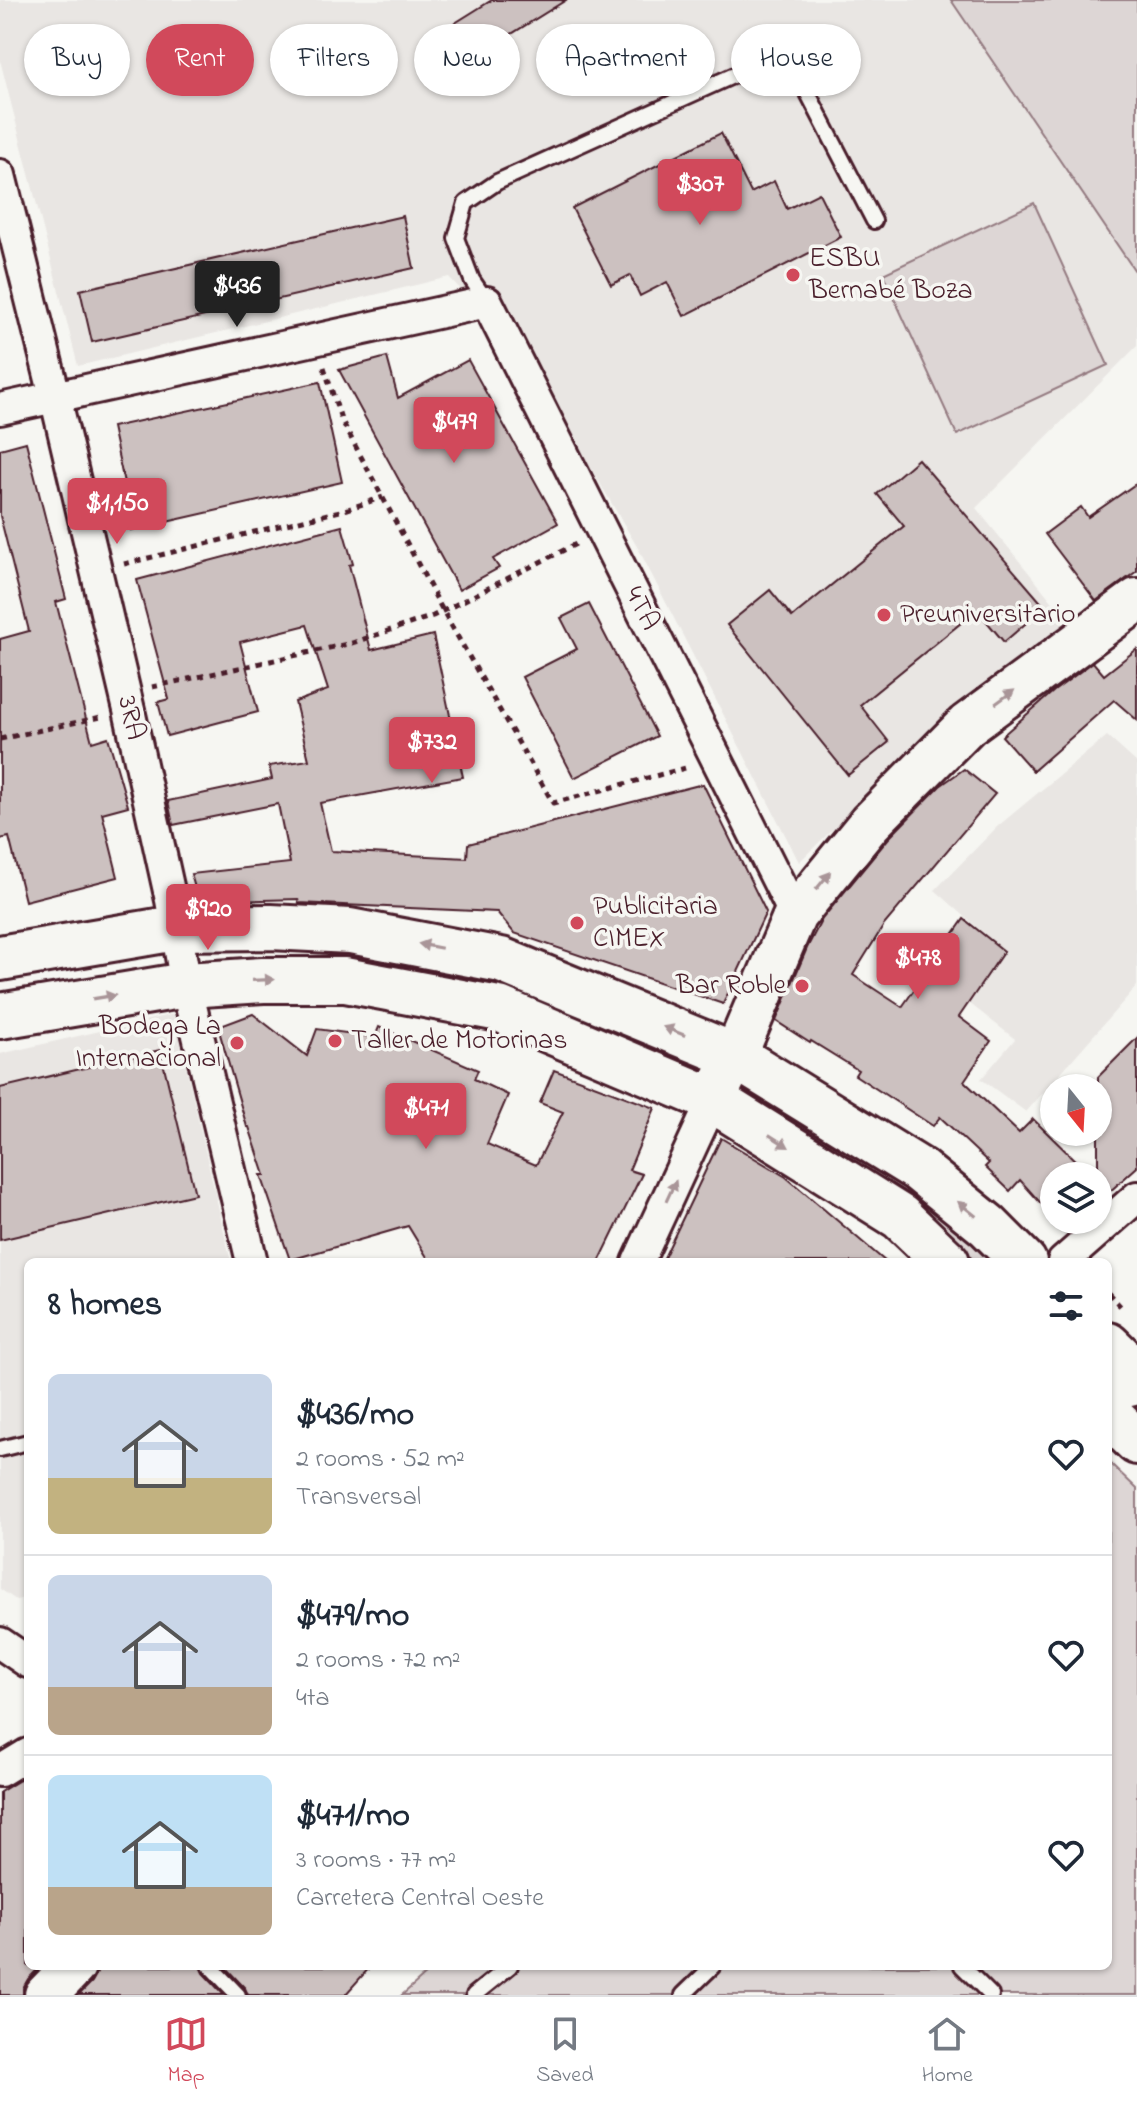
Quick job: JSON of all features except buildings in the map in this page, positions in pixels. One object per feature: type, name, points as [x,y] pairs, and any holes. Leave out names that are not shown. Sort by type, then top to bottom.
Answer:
[{"type":"main road","points":[[713,1100],[795,915],[870,823],[967,725],[1137,600]]},
{"type":"main road","points":[[0,958],[176,928],[271,927],[350,931],[501,960],[735,1056],[918,1169],[988,1226],[1020,1258]]},
{"type":"main road","points":[[0,1016],[186,985],[263,980],[345,980],[499,1009],[713,1100],[900,1217],[943,1258]]},
{"type":"main road","points":[[1112,1349],[1137,1373]]},
{"type":"main road","points":[[1112,1389],[1137,1383]]},
{"type":"main road","points":[[1112,1418],[1137,1442]]},
{"type":"main road","points":[[46,1995],[70,1970]]},
{"type":"street","name":"3RA","points":[[0,175],[127,701],[186,985],[251,1258]]},
{"type":"street","points":[[0,409],[487,302]]},
{"type":"street","name":"4TA","points":[[487,302],[795,915]]},
{"type":"street","points":[[640,1258],[713,1100]]},
{"type":"street","points":[[1068,1258],[1137,1197]]},
{"type":"street","points":[[0,1643],[24,1659]]},
{"type":"street","points":[[0,1771],[24,1756]]},
{"type":"lane","points":[[487,302],[472,280],[456,238],[466,203],[497,182],[770,59],[799,76],[874,221]]},
{"type":"lane","points":[[0,1449],[24,1443]]},
{"type":"lane","points":[[214,1970],[238,1995]]},
{"type":"lane","points":[[474,1995],[505,1970]]},
{"type":"lane","points":[[683,1995],[709,1970]]},
{"type":"lane","points":[[966,1970],[991,1995]]},
{"type":"path","points":[[315,339],[341,419],[443,611],[553,803],[717,760]]},
{"type":"path","points":[[95,572],[348,509],[383,497]]},
{"type":"path","points":[[0,739],[127,701],[352,643],[443,611],[602,531]]},
{"type":"shaded area","points":[[0,0],[951,0],[1137,274],[1137,346],[976,508],[1069,622],[905,759],[799,862],[639,550],[493,301],[466,295],[449,277],[78,366],[0,60]]},
{"type":"shaded area","points":[[951,0],[1137,0],[1137,274]]},
{"type":"shaded area","points":[[1034,203],[1108,365],[957,435],[883,274]]},
{"type":"shaded area","points":[[1107,736],[1137,763],[1137,986],[1059,1074],[1040,1074],[1040,1096],[1026,1112],[981,1079],[1015,1039],[969,1003],[1004,951],[935,890],[998,826]]},
{"type":"shaded area","points":[[174,1014],[230,1258],[24,1258],[24,1598],[16,1600],[0,1589],[0,1054]]},
{"type":"shaded area","points":[[752,1088],[918,1193],[988,1258],[969,1258],[924,1217],[744,1103]]},
{"type":"shaded area","points":[[1112,1465],[1137,1489],[1137,1995],[402,1995],[430,1970],[1112,1970]]},
{"type":"place","name":"ESBU Bernabé Boza","points":[[793,275]]},
{"type":"place","name":"Preuniversitario","points":[[884,615]]},
{"type":"place","name":"Publicitaria CIMEX","points":[[577,923]]},
{"type":"place","name":"Bar Roble","points":[[802,986]]},
{"type":"place","name":"Taller de Motorinas","points":[[335,1041]]},
{"type":"place","name":"Bodega La Internacional","points":[[237,1043]]}]
